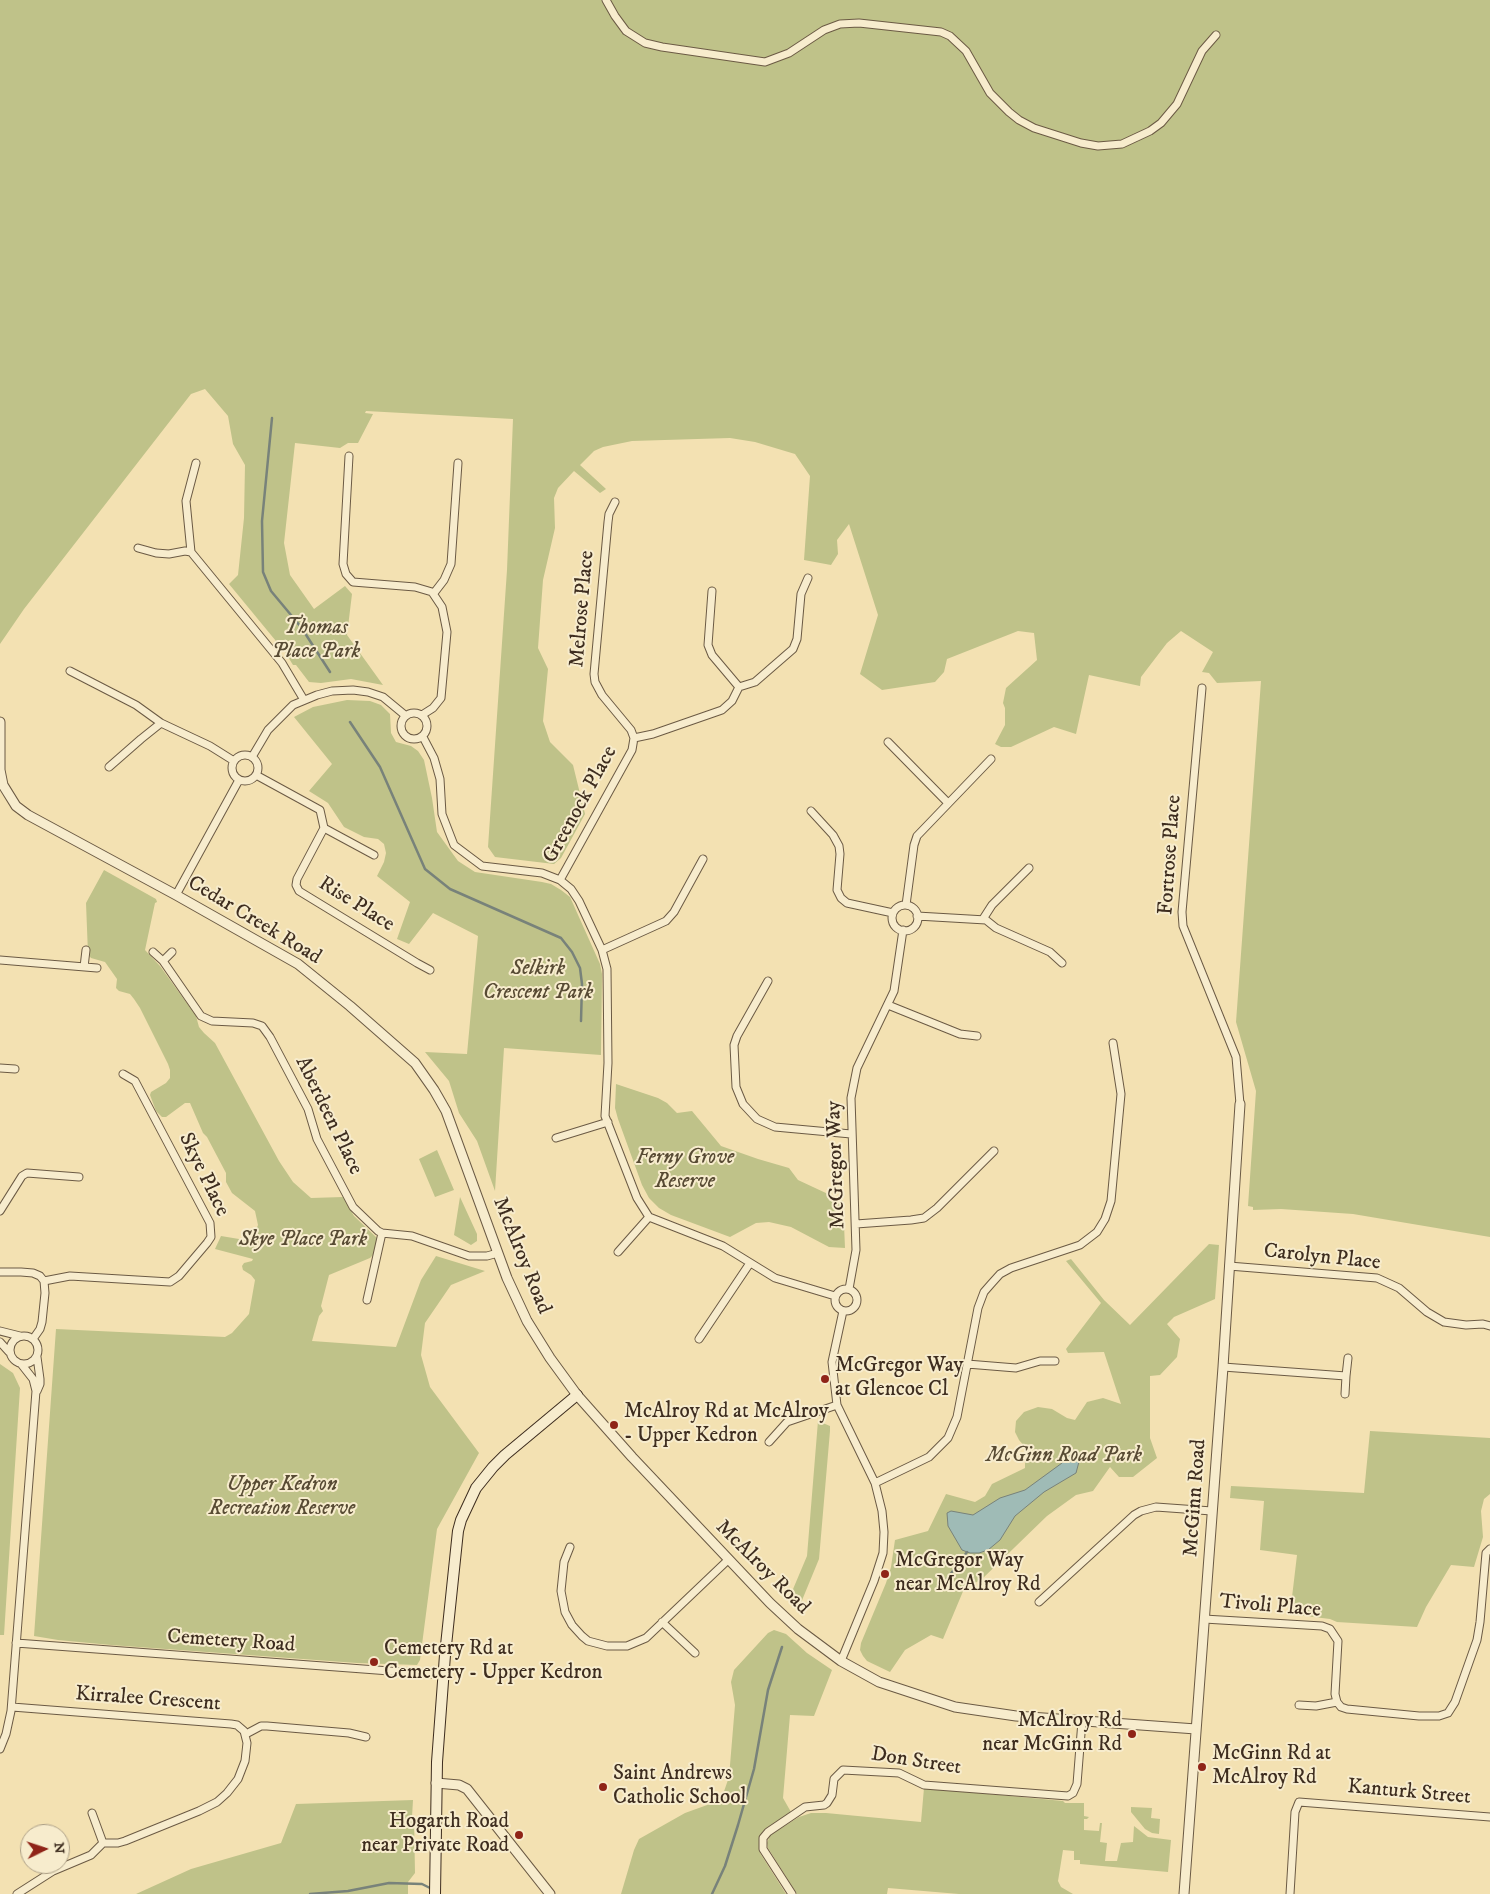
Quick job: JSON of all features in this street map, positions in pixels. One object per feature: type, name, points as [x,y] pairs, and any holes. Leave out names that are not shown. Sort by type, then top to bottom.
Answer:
[{"type":"main road","points":[[435,1894],[436,1783],[443,1675],[458,1531],[476,1488],[505,1455],[577,1395]]},
{"type":"street","points":[[606,0],[614,16],[626,31],[645,43],[765,62],[789,53],[824,30],[840,24],[859,23],[941,32],[950,36],[966,51],[990,93],[1019,120],[1034,128],[1081,143],[1110,146],[1122,144],[1135,138],[1161,124],[1169,116],[1177,104],[1202,51],[1216,35]]},
{"type":"street","points":[[349,456],[343,564],[346,574],[353,582],[415,587],[434,593],[442,607],[447,632],[441,698],[433,708],[422,716]]},
{"type":"street","points":[[196,463],[186,502],[190,552],[282,663],[304,700]]},
{"type":"street","points":[[434,593],[444,580],[451,564],[458,463]]},
{"type":"street","name":"Melrose Place","points":[[615,502],[609,514],[608,522],[594,674],[598,689],[631,730],[634,738]]},
{"type":"street","points":[[138,548],[169,554],[190,552]]},
{"type":"street","name":"Greenock Place","points":[[560,880],[632,750],[634,738],[653,734],[718,712],[732,701],[739,687],[755,682],[793,649],[797,639],[801,594],[808,578]]},
{"type":"street","points":[[712,591],[708,645],[712,655],[739,687]]},
{"type":"street","points":[[70,671],[136,705],[162,723],[210,746],[234,761]]},
{"type":"street","name":"Fortrose Place","points":[[1202,688],[1183,919],[1186,933],[1236,1057],[1240,1104]]},
{"type":"street","points":[[252,757],[268,730],[293,705],[332,691],[353,690],[368,692],[382,697],[406,716]]},
{"type":"street","points":[[414,713],[422,716],[428,726],[423,737],[410,739],[403,733],[401,724],[406,716],[414,713]]},
{"type":"street","name":"Cedar Creek Road","points":[[0,722],[0,770],[2,785],[16,806],[28,815],[176,895],[304,968],[344,1000],[415,1063],[434,1090],[446,1110],[474,1186]]},
{"type":"street","points":[[109,767],[162,723]]},
{"type":"street","points":[[423,737],[434,758],[440,779],[442,814],[454,845],[482,866],[542,873],[560,880],[576,895],[602,950],[607,975],[608,1063],[605,1109],[608,1122],[637,1198],[649,1217],[717,1243],[775,1278],[836,1296]]},
{"type":"street","points":[[888,742],[948,803]]},
{"type":"street","points":[[242,755],[252,757],[258,767],[256,775],[248,781],[239,780],[232,772],[234,761],[242,755]]},
{"type":"street","points":[[906,905],[914,842],[920,832],[991,759]]},
{"type":"street","points":[[256,775],[320,810],[324,828],[374,855]]},
{"type":"street","points":[[176,895],[239,780]]},
{"type":"street","points":[[811,811],[833,835],[839,846],[837,890],[841,898],[847,903],[893,913]]},
{"type":"street","name":"Rise Place","points":[[324,828],[297,879],[296,886],[299,891],[430,970]]},
{"type":"street","points":[[602,950],[666,921],[674,912],[703,859]]},
{"type":"street","points":[[983,919],[992,905],[1029,868]]},
{"type":"street","points":[[906,905],[914,910],[917,916],[914,926],[903,930],[895,926],[892,919],[893,913],[898,907],[906,905]]},
{"type":"street","points":[[917,916],[983,919],[996,928],[1050,952],[1062,963]]},
{"type":"street","name":"McGregor Way","points":[[849,1289],[855,1260],[856,1224],[851,1098],[857,1068],[897,983],[903,930]]},
{"type":"street","points":[[84,967],[86,950]]},
{"type":"street","name":"Aberdeen Place","points":[[153,952],[163,961],[201,1016],[212,1021],[253,1023],[262,1026],[270,1037],[308,1109],[317,1139],[353,1207],[382,1233]]},
{"type":"street","points":[[163,961],[172,952]]},
{"type":"street","points":[[0,960],[97,968]]},
{"type":"street","points":[[768,981],[737,1036],[734,1045],[738,1096],[749,1113],[775,1127],[851,1134]]},
{"type":"street","points":[[888,1005],[960,1034],[977,1036]]},
{"type":"street","points":[[875,1483],[929,1457],[943,1445],[953,1429],[980,1300],[991,1284],[1000,1274],[1011,1268],[1080,1245],[1097,1232],[1105,1219],[1111,1201],[1121,1094],[1112,1043]]},
{"type":"street","points":[[0,1068],[15,1069]]},
{"type":"street","name":"Skye Place","points":[[44,1281],[70,1276],[170,1282],[180,1276],[211,1237],[210,1223],[135,1081],[122,1074]]},
{"type":"street","name":"McGinn Road","points":[[1184,1894],[1223,1367],[1240,1104]]},
{"type":"street","points":[[556,1138],[608,1122]]},
{"type":"street","points":[[856,1224],[924,1218],[937,1208],[994,1151]]},
{"type":"street","points":[[0,1211],[22,1176],[27,1174],[79,1177]]},
{"type":"street","name":"McAlroy Road","points":[[474,1186],[510,1286],[527,1321],[550,1358],[577,1395],[632,1458],[791,1624],[841,1661],[879,1682],[955,1707],[984,1712],[1082,1721],[1196,1729]]},
{"type":"street","points":[[618,1252],[649,1217]]},
{"type":"street","points":[[366,1300],[382,1233],[412,1236],[469,1256],[487,1256],[498,1252]]},
{"type":"street","points":[[699,1339],[750,1263]]},
{"type":"street","name":"Carolyn Place","points":[[1229,1266],[1377,1278],[1400,1288],[1427,1312],[1444,1322],[1466,1325],[1490,1324]]},
{"type":"street","points":[[0,1272],[33,1274],[40,1276],[44,1281],[45,1293],[42,1324],[33,1339]]},
{"type":"street","points":[[849,1289],[856,1294],[857,1304],[850,1311],[843,1311],[836,1305],[836,1296],[840,1290],[849,1289]]},
{"type":"street","points":[[841,1661],[874,1582],[882,1553],[884,1522],[881,1501],[875,1483],[837,1405],[832,1362],[843,1311]]},
{"type":"street","points":[[0,1331],[33,1339],[38,1346],[37,1357],[40,1384],[36,1391]]},
{"type":"street","points":[[9,1352],[12,1342],[20,1336]]},
{"type":"street","points":[[0,1342],[13,1360],[22,1365],[33,1379],[36,1391],[12,1707],[8,1727],[0,1749]]},
{"type":"street","points":[[22,1365],[29,1364],[37,1357]]},
{"type":"street","points":[[1345,1394],[1348,1358]]},
{"type":"street","points":[[967,1364],[1016,1368],[1045,1361],[1055,1361]]},
{"type":"street","points":[[1223,1367],[1346,1376]]},
{"type":"street","points":[[769,1442],[787,1422],[837,1405]]},
{"type":"street","points":[[1039,1602],[1134,1515],[1141,1511],[1156,1507],[1212,1511]]},
{"type":"street","points":[[570,1547],[564,1562],[562,1598],[568,1619],[582,1636],[607,1646],[627,1646],[646,1638],[729,1559]]},
{"type":"street","points":[[1299,1706],[1323,1706],[1337,1702],[1341,1707],[1347,1709],[1419,1716],[1439,1716],[1448,1713],[1455,1702],[1477,1640],[1486,1553],[1490,1549]]},
{"type":"street","name":"Tivoli Place","points":[[1204,1619],[1322,1626],[1330,1629],[1338,1641],[1334,1694],[1337,1702]]},
{"type":"street","points":[[662,1622],[695,1653]]},
{"type":"street","name":"Cemetery Road","points":[[16,1643],[443,1675]]},
{"type":"street","name":"Kirralee Crescent","points":[[12,1707],[231,1724],[240,1727],[246,1734],[247,1750],[242,1770],[235,1784],[222,1798],[199,1811],[125,1842],[103,1843]]},
{"type":"street","name":"Don Street","points":[[792,1894],[765,1853],[762,1842],[768,1832],[805,1807],[827,1803],[832,1796],[836,1776],[843,1770],[899,1774],[924,1785],[1068,1796],[1073,1792],[1077,1784],[1082,1721]]},
{"type":"street","points":[[246,1734],[261,1726],[267,1726],[349,1733],[366,1737]]},
{"type":"street","points":[[436,1783],[459,1785],[467,1789],[550,1894]]},
{"type":"street","name":"Kanturk Street","points":[[1290,1894],[1295,1812],[1299,1802],[1490,1817]]},
{"type":"street","points":[[17,1894],[53,1871],[91,1855],[103,1843],[92,1813]]},
{"type":"green space","name":"Thomas Place Park","points":[[0,0],[1490,0],[1490,1237],[1353,1214],[1281,1209],[1253,1210],[1253,1207],[1248,1206],[1256,1091],[1236,1022],[1261,681],[1217,683],[1209,673],[1202,672],[1213,652],[1181,631],[1167,643],[1141,677],[1140,686],[1089,675],[1076,734],[1054,727],[1011,747],[1001,747],[995,744],[1005,725],[1005,708],[1003,703],[1006,688],[1037,660],[1034,633],[1018,631],[947,659],[944,672],[935,682],[882,690],[860,674],[878,615],[849,524],[837,540],[838,554],[831,565],[804,560],[810,476],[795,454],[755,442],[730,438],[632,441],[603,447],[594,451],[580,465],[606,489],[600,493],[574,471],[558,488],[554,498],[555,528],[543,580],[538,648],[548,669],[543,721],[550,742],[573,765],[585,814],[561,858],[554,864],[495,857],[488,847],[507,570],[513,419],[366,411],[365,413],[373,414],[358,443],[348,443],[340,448],[295,443],[284,543],[290,575],[314,609],[345,586],[352,594],[347,635],[383,685],[351,679],[321,683],[309,682],[296,665],[293,665],[285,652],[229,584],[238,575],[244,518],[245,465],[233,444],[228,416],[205,389],[191,394],[24,609],[0,644]]},
{"type":"green space","name":"Selkirk Crescent Park","points":[[347,700],[370,701],[381,705],[390,714],[391,733],[396,742],[411,746],[418,751],[424,760],[437,832],[458,861],[475,872],[542,882],[551,884],[561,890],[570,897],[600,964],[602,974],[601,1055],[504,1048],[495,1191],[477,1141],[459,1113],[449,1081],[425,1052],[467,1054],[478,936],[433,913],[409,944],[397,939],[410,902],[377,876],[386,853],[384,844],[378,839],[364,837],[344,827],[328,803],[309,791],[332,764],[294,717],[313,707]]},
{"type":"green space","name":"Upper Kedron Recreation Reserve","points":[[104,870],[156,899],[157,902],[155,903],[145,950],[160,966],[196,1016],[199,1027],[215,1043],[279,1161],[293,1182],[311,1198],[343,1197],[354,1216],[377,1238],[375,1253],[370,1258],[329,1275],[321,1306],[323,1311],[319,1316],[312,1341],[396,1347],[421,1280],[436,1256],[485,1271],[451,1285],[425,1323],[421,1355],[430,1387],[479,1453],[437,1529],[420,1660],[417,1665],[357,1663],[111,1645],[34,1636],[56,1329],[225,1337],[232,1333],[249,1314],[255,1280],[243,1270],[242,1266],[253,1259],[215,1249],[221,1236],[245,1240],[253,1238],[258,1225],[255,1211],[232,1193],[226,1182],[226,1173],[203,1133],[190,1103],[185,1103],[166,1117],[162,1117],[156,1111],[150,1095],[151,1092],[166,1083],[170,1078],[168,1064],[134,999],[130,994],[119,991],[116,988],[117,979],[105,962],[91,958],[88,954],[86,903]]},
{"type":"green space","name":"Ferny Grove Reserve","points":[[616,1084],[658,1098],[667,1103],[677,1113],[692,1111],[721,1146],[789,1168],[798,1180],[843,1201],[845,1248],[829,1247],[791,1227],[769,1222],[756,1223],[730,1237],[671,1215],[659,1208],[649,1198],[642,1185],[618,1119],[615,1108]]},
{"type":"green space","points":[[437,1150],[454,1190],[435,1197],[419,1159]]},
{"type":"green space","points":[[460,1197],[477,1234],[477,1241],[471,1245],[454,1235]]},
{"type":"green space","name":"McGinn Road Park","points":[[1209,1244],[1219,1245],[1215,1299],[1174,1317],[1167,1324],[1180,1339],[1177,1357],[1160,1375],[1150,1376],[1150,1438],[1157,1458],[1133,1477],[1119,1477],[1110,1467],[1093,1491],[1076,1495],[1047,1516],[982,1579],[964,1589],[943,1639],[931,1635],[905,1650],[890,1672],[867,1661],[860,1650],[861,1643],[886,1583],[891,1567],[895,1540],[928,1531],[946,1494],[975,1502],[985,1496],[992,1484],[1025,1468],[1025,1447],[1015,1432],[1016,1421],[1024,1412],[1038,1407],[1052,1409],[1067,1418],[1075,1420],[1087,1402],[1103,1398],[1121,1404],[1104,1352],[1068,1353],[1066,1349],[1101,1303],[1066,1261],[1071,1259],[1104,1300],[1130,1325]]},
{"type":"green space","points":[[0,1364],[13,1373],[20,1388],[4,1635],[0,1635]]},
{"type":"green space","points":[[818,1421],[830,1426],[819,1559],[798,1610],[788,1601],[807,1556]]},
{"type":"green space","points":[[1370,1431],[1490,1438],[1490,1494],[1484,1499],[1481,1511],[1483,1537],[1474,1567],[1451,1565],[1426,1607],[1417,1627],[1337,1622],[1330,1619],[1290,1614],[1297,1555],[1260,1550],[1264,1501],[1230,1498],[1231,1486],[1364,1493]]},
{"type":"green space","points":[[774,1630],[786,1634],[807,1653],[832,1670],[814,1716],[790,1715],[783,1798],[791,1812],[763,1831],[759,1839],[760,1853],[786,1894],[621,1894],[639,1839],[685,1813],[721,1800],[729,1777],[735,1705],[731,1682],[734,1670],[768,1633]]},
{"type":"green space","points":[[924,1788],[1063,1801],[1065,1803],[1084,1803],[1084,1816],[1089,1817],[1084,1819],[1084,1830],[1099,1831],[1100,1823],[1102,1823],[1100,1842],[1107,1843],[1105,1861],[1117,1861],[1121,1843],[1133,1842],[1134,1826],[1148,1837],[1171,1840],[1168,1872],[1080,1864],[1080,1860],[1074,1860],[1074,1851],[1063,1850],[1058,1881],[1061,1887],[1073,1894],[959,1894],[888,1888],[887,1894],[797,1894],[768,1848],[767,1843],[770,1835],[799,1817],[811,1813],[921,1822]]},
{"type":"green space","points":[[413,1800],[415,1873],[408,1882],[408,1894],[136,1894],[191,1869],[281,1843],[296,1804]]},
{"type":"green space","points":[[1131,1807],[1152,1808],[1151,1818],[1160,1819],[1159,1834],[1145,1829],[1131,1812]]},
{"type":"water","points":[[1072,1453],[1080,1458],[1076,1473],[1044,1492],[1015,1516],[1000,1540],[988,1550],[970,1553],[962,1550],[948,1526],[947,1513],[951,1511],[973,1515],[1000,1498],[1025,1490],[1062,1463]]},
{"type":"waterway","points":[[272,418],[262,521],[263,572],[271,591],[301,627],[330,672]]},
{"type":"waterway","points":[[350,722],[380,767],[425,869],[450,889],[561,938],[572,952],[580,968],[582,984],[581,1021]]},
{"type":"waterway","points":[[947,1579],[967,1552]]},
{"type":"waterway","points":[[712,1894],[725,1866],[754,1769],[768,1690],[782,1647]]},
{"type":"waterway","points":[[310,1894],[348,1891],[389,1883],[422,1884],[432,1889]]},
{"type":"place","name":"McGregor Way at Glencoe Cl","points":[[825,1379]]},
{"type":"place","name":"McAlroy Rd at McAlroy - Upper Kedron","points":[[614,1425]]},
{"type":"place","name":"McGregor Way near McAlroy Rd","points":[[885,1574]]},
{"type":"place","name":"Cemetery Rd at Cemetery - Upper Kedron","points":[[374,1662]]},
{"type":"place","name":"McAlroy Rd near McGinn Rd","points":[[1132,1734]]},
{"type":"place","name":"McGinn Rd at McAlroy Rd","points":[[1202,1767]]},
{"type":"place","name":"Saint Andrews Catholic School","points":[[603,1787]]},
{"type":"place","name":"Hogarth Road near Private Road","points":[[519,1835]]},
{"type":"park label","name":"Skye Place Park","points":[[303,1241]]}]
